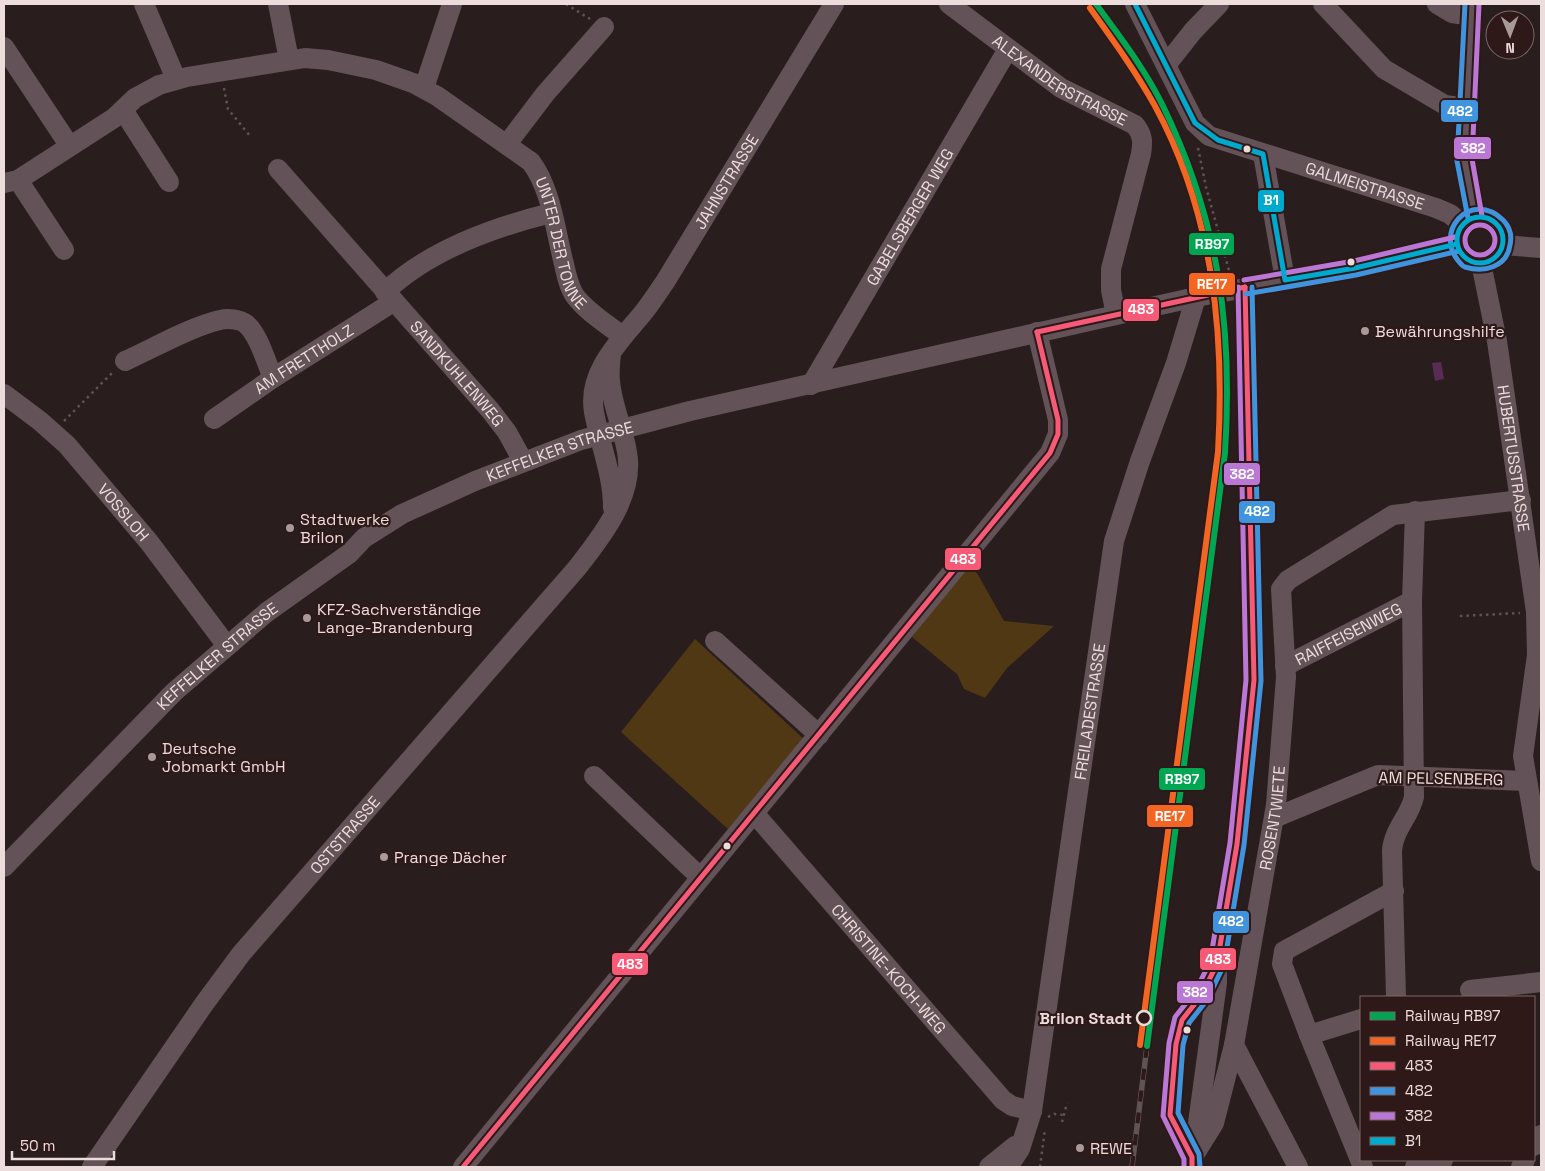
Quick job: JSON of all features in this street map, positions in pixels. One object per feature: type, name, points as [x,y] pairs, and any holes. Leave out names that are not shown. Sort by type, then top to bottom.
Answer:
[{"type":"street","points":[[144,4],[176,79]]},
{"type":"street","points":[[278,4],[289,60]]},
{"type":"street","points":[[424,88],[452,4]]},
{"type":"street","name":"JAHNSTRASSE","points":[[600,434],[593,395],[597,376],[622,336],[665,282],[834,4]]},
{"type":"street","name":"ALEXANDERSTRASSE","points":[[949,4],[1008,50],[1072,95],[1135,125],[1142,136],[1141,154],[1110,275],[1116,315]]},
{"type":"street","name":"GALMEISTRASSE","points":[[1134,4],[1167,64],[1195,123],[1203,132],[1214,138],[1436,208],[1469,221]]},
{"type":"street","points":[[1167,64],[1193,30],[1219,4]]},
{"type":"street","points":[[1323,4],[1384,69],[1445,105],[1466,108]]},
{"type":"street","points":[[1437,4],[1452,13],[1472,10],[1466,108],[1465,169],[1469,221]]},
{"type":"street","points":[[507,144],[545,94],[604,27]]},
{"type":"street","points":[[4,47],[69,145]]},
{"type":"street","name":"GABELSBERGER WEG","points":[[811,385],[1008,50]]},
{"type":"street","name":"UNTER DER TONNE","points":[[64,250],[11,181],[114,118],[142,93],[176,79],[289,60],[313,58],[333,61],[389,73],[424,88],[531,162],[537,170],[551,213],[568,280],[574,295],[584,306],[622,336]]},
{"type":"street","points":[[123,110],[169,182]]},
{"type":"street","points":[[1263,154],[1285,280]]},
{"type":"street","name":"SANDKUHLENWEG","points":[[278,169],[490,410],[507,432],[523,460]]},
{"type":"street","points":[[389,297],[407,272],[497,228],[551,213]]},
{"type":"street","points":[[1486,218],[1495,222],[1501,230],[1503,245],[1495,257],[1481,263],[1472,262],[1464,257],[1457,244],[1457,236],[1469,221],[1486,218]]},
{"type":"street","name":"KEFFELKER STRASSE","points":[[4,868],[174,692],[295,591],[350,553],[372,533],[402,514],[523,460],[620,428],[1196,297],[1355,268],[1457,244]]},
{"type":"street","points":[[1503,245],[1541,248]]},
{"type":"street","name":"HUBERTUSSTRASSE","points":[[1481,263],[1497,341],[1521,500],[1537,582],[1537,655],[1523,747],[1526,781],[1536,811],[1541,861]]},
{"type":"street","points":[[1193,1157],[1237,844],[1254,680],[1239,288]]},
{"type":"street","name":"AM FRETTHOLZ","points":[[214,419],[389,297]]},
{"type":"street","name":"FREILADESTRASSE","points":[[1008,1167],[1020,1149],[1032,1111],[1112,551],[1124,506],[1176,363],[1196,297]]},
{"type":"street","points":[[125,361],[204,326],[221,320],[234,319],[245,323],[253,334],[273,378]]},
{"type":"street","points":[[463,1167],[700,877],[999,517],[1054,447],[1058,434],[1058,420],[1037,332]]},
{"type":"street","name":"JAHNSTRASSE","points":[[611,354],[609,380],[620,428]]},
{"type":"street","name":"VOSSLOH","points":[[4,394],[54,432],[148,542],[227,646]]},
{"type":"street","name":"OSTSTRASSE","points":[[92,1167],[227,971],[577,568],[599,540],[613,515],[626,485],[629,468],[620,428]]},
{"type":"street","points":[[600,434],[612,482],[613,515]]},
{"type":"street","points":[[1415,511],[1521,500]]},
{"type":"street","name":"ROSENTWIETE","points":[[1193,1157],[1214,1123],[1234,1045],[1274,818],[1283,725],[1285,666],[1281,589],[1288,580],[1386,519],[1415,511]]},
{"type":"street","name":"RAIFFEISENWEG","points":[[1285,666],[1412,601],[1415,511]]},
{"type":"street","points":[[1396,996],[1392,844],[1413,802],[1415,776],[1412,601]]},
{"type":"street","points":[[715,641],[819,735]]},
{"type":"street","points":[[594,776],[700,877]]},
{"type":"street","name":"AM PELSENBERG","points":[[1274,818],[1372,776],[1526,781]]},
{"type":"street","name":"CHRISTINE-KOCH-WEG","points":[[754,813],[1003,1100],[1012,1106],[1032,1111]]},
{"type":"street","points":[[1360,1160],[1282,964],[1284,951],[1394,891]]},
{"type":"street","points":[[1193,1157],[1170,1116],[1176,1044],[1182,1020],[1218,970]]},
{"type":"street","points":[[1470,990],[1541,982]]},
{"type":"street","points":[[1309,1035],[1360,1019]]},
{"type":"street","points":[[1234,1045],[1298,1167]]},
{"type":"street","name":"FREILADESTRASSE","points":[[989,1167],[1024,1135]]},
{"type":"street","points":[[1415,1167],[1439,1161]]},
{"type":"path","points":[[566,4],[604,27]]},
{"type":"path","points":[[222,71],[228,109],[250,136]]},
{"type":"path","points":[[1195,123],[1206,187],[1239,288]]},
{"type":"path","points":[[54,432],[125,361]]},
{"type":"path","points":[[1460,616],[1536,612]]},
{"type":"path","points":[[1062,1122],[1067,1103]]},
{"type":"path","points":[[1040,1167],[1048,1116],[1054,1114],[1064,1115]]},
{"type":"shaded area","points":[[1441,362],[1444,379],[1435,381],[1432,363]]},
{"type":"shaded area","points":[[969,567],[977,573],[1004,621],[1054,626],[1007,668],[985,698],[964,689],[957,674],[912,637],[915,633],[913,630]]},
{"type":"shaded area","points":[[695,639],[807,742],[768,781],[728,829],[621,732]]},
{"type":"railway","points":[[1132,1167],[1147,1046]]},
{"type":"rail line","name":"RB97","points":[[1096,4],[1148,79],[1163,106],[1182,149],[1197,191],[1218,275],[1224,318],[1227,362],[1225,453],[1147,1046]]},
{"type":"rail line","name":"RE17","points":[[1090,8],[1132,68],[1155,106],[1175,147],[1190,188],[1211,274],[1219,363],[1218,452],[1140,1045]]},
{"type":"transit line","name":"B1","points":[[1135,4],[1195,123],[1218,140],[1263,154],[1285,280],[1355,268],[1457,244]]},
{"type":"transit line","name":"482","points":[[1465,4],[1457,161],[1468,218]]},
{"type":"transit line","name":"382","points":[[1479,4],[1472,159],[1482,216]]},
{"type":"transit line","name":"482","points":[[1463,266],[1454,254],[1450,241],[1452,229],[1458,219],[1467,212],[1478,209],[1491,211],[1503,220],[1509,229],[1511,238],[1508,253],[1504,259],[1494,266],[1480,269],[1465,267]]},
{"type":"transit line","name":"B1","points":[[1476,217],[1484,217],[1493,221],[1499,227],[1503,240],[1499,253],[1493,259],[1484,263],[1476,263],[1467,259],[1461,253],[1457,244],[1457,236],[1461,227],[1467,221],[1476,217]]},
{"type":"transit line","name":"382","points":[[1480,225],[1486,226],[1494,234],[1495,240],[1494,246],[1486,254],[1480,255],[1474,254],[1466,246],[1465,240],[1466,234],[1474,226],[1480,225]]},
{"type":"transit line","name":"382","points":[[1244,280],[1354,261],[1455,237]]},
{"type":"transit line","name":"482","points":[[1246,294],[1356,275],[1459,251]]},
{"type":"transit line","name":"382","points":[[1184,1167],[1184,1159],[1163,1116],[1169,1043],[1175,1017],[1195,992],[1210,962],[1230,843],[1246,680],[1238,287]]},
{"type":"transit line","name":"483","points":[[1037,332],[1245,287]]},
{"type":"transit line","name":"483","points":[[1192,1167],[1192,1157],[1170,1115],[1176,1044],[1182,1020],[1201,996],[1217,964],[1237,844],[1254,680],[1245,287]]},
{"type":"transit line","name":"482","points":[[1200,1167],[1199,1154],[1178,1113],[1183,1045],[1189,1023],[1207,1000],[1224,965],[1244,845],[1261,681],[1252,287]]},
{"type":"transit line","name":"483","points":[[463,1167],[1050,453],[1058,434],[1058,420],[1037,332]]},
{"type":"place","name":"Bewährungshilfe","points":[[1365,331]]},
{"type":"place","name":"Stadtwerke Brilon","points":[[290,528]]},
{"type":"place","name":"KFZ-Sachverständige Lange-Brandenburg","points":[[307,618]]},
{"type":"place","name":"Deutsche Jobmarkt GmbH","points":[[152,757]]},
{"type":"place","name":"Prange Dächer","points":[[384,857]]},
{"type":"place","name":"Brilon Stadt","points":[[1144,1018]]},
{"type":"place","name":"REWE","points":[[1080,1148]]}]
